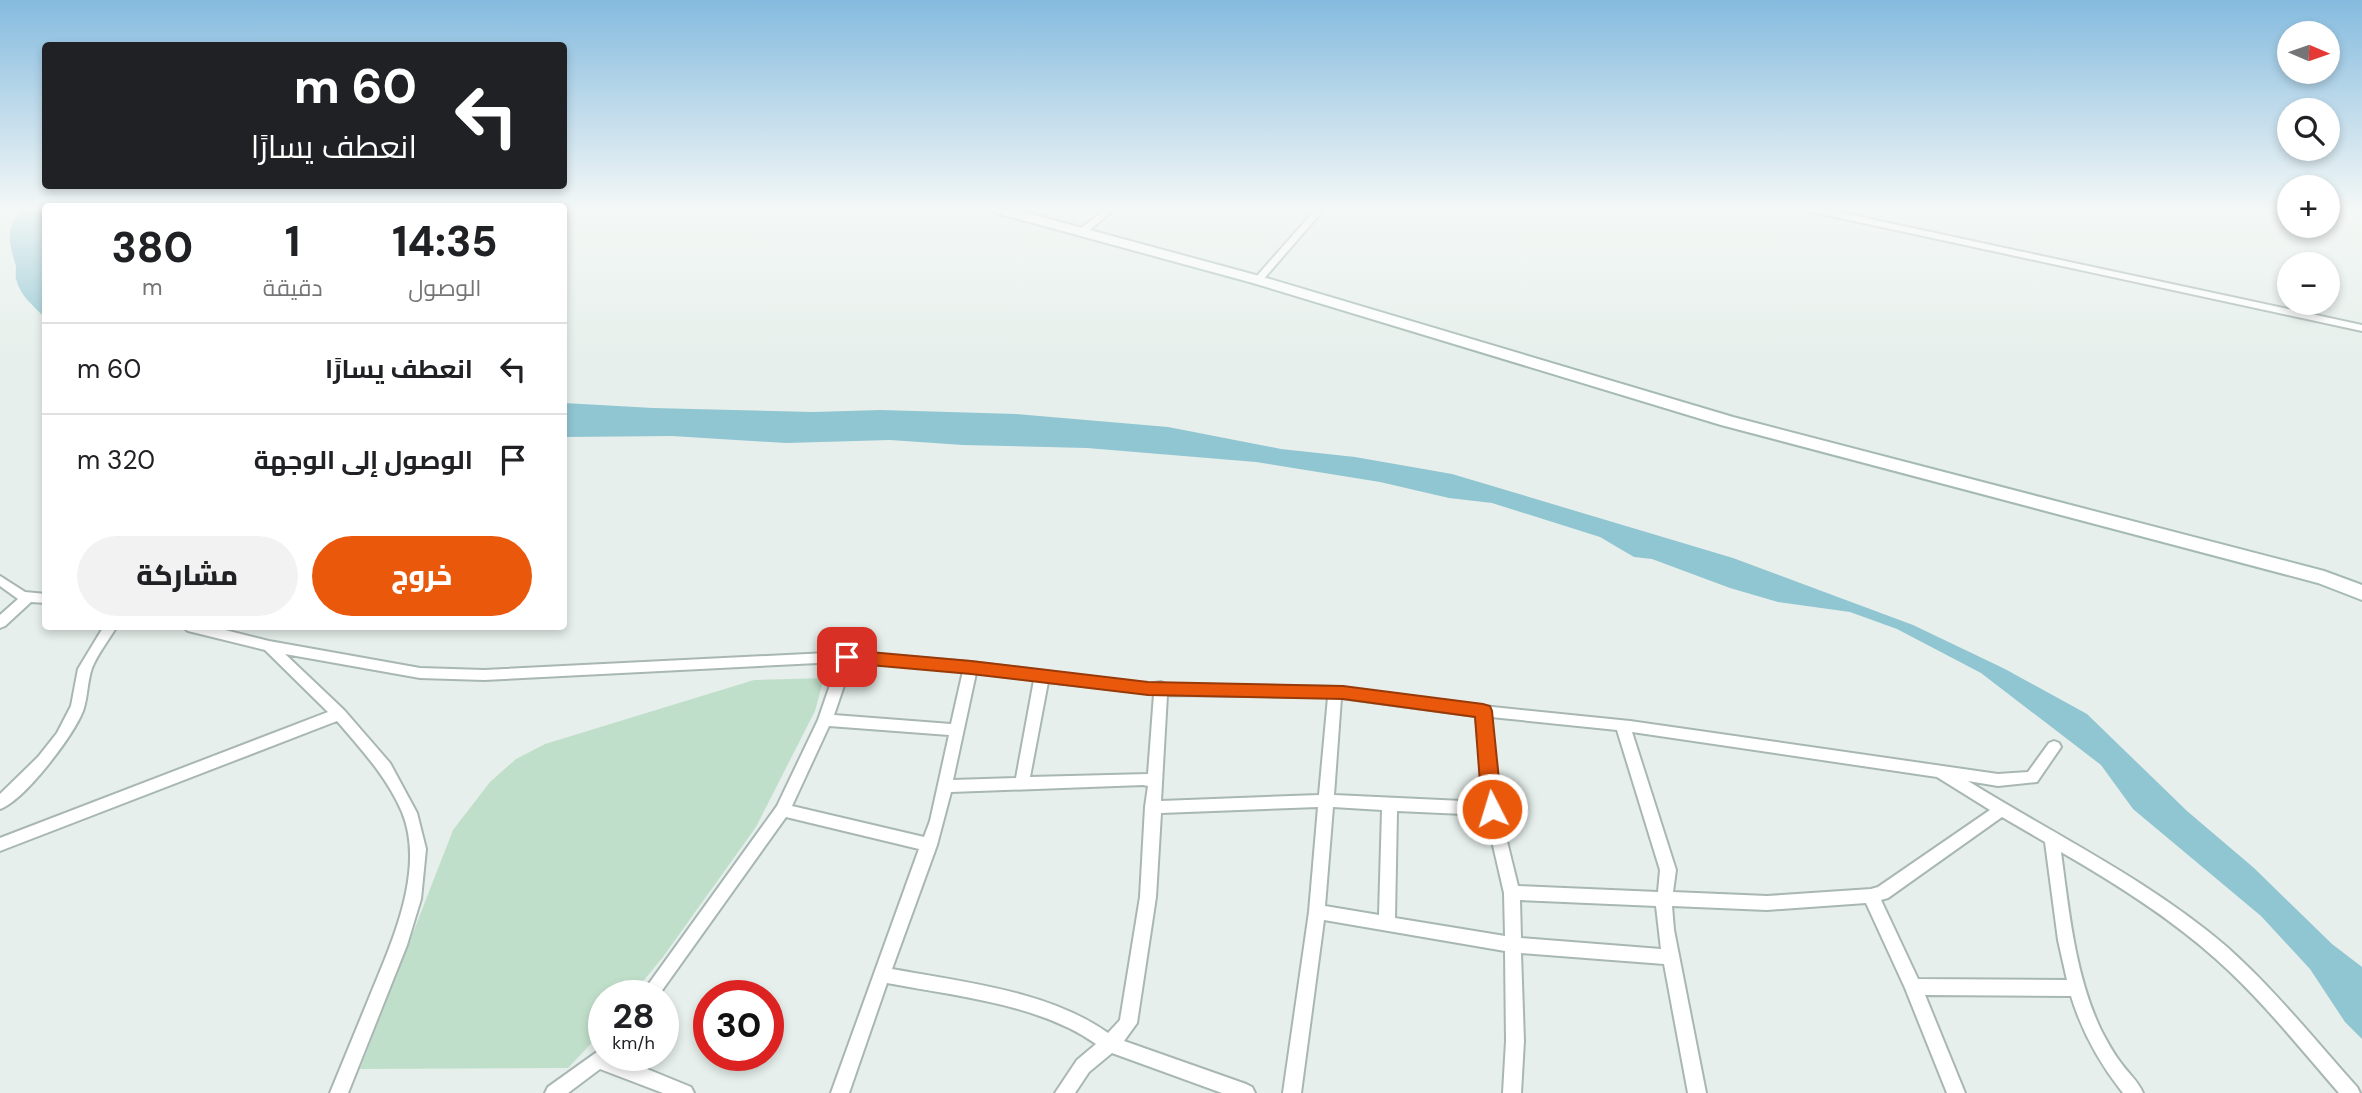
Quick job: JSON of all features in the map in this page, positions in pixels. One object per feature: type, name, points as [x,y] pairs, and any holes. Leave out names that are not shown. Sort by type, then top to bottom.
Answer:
[{"type":"street","points":[[1183,259],[1727,421],[2325,578],[2362,593]]},
{"type":"street","points":[[1258,280],[1275,259]]},
{"type":"street","points":[[2043,259],[2362,328]]},
{"type":"street","points":[[0,580],[27,598],[42,599]]},
{"type":"street","points":[[0,624],[27,598]]},
{"type":"street","points":[[0,803],[42,762],[72,721],[78,708],[77,699],[85,668],[109,630]]},
{"type":"street","points":[[204,630],[269,646],[420,673],[484,675],[847,657],[971,667],[1148,689],[1161,687],[1335,692],[1623,726],[1998,780],[2032,778],[2054,747]]},
{"type":"street","points":[[269,646],[340,714],[385,768],[410,813],[418,849],[413,899],[399,945],[339,1093]]},
{"type":"street","points":[[660,980],[783,810],[825,720],[847,657]]},
{"type":"street","points":[[840,1093],[929,845],[946,786],[971,667]]},
{"type":"street","points":[[1022,783],[1042,676]]},
{"type":"street","points":[[1064,1093],[1083,1066],[1110,1044],[1128,1023],[1132,1007],[1148,897],[1161,687]]},
{"type":"street","points":[[1292,1093],[1317,912],[1335,692]]},
{"type":"street","points":[[1483,711],[1492,809],[1512,893],[1515,1041],[1512,1093]]},
{"type":"street","points":[[0,845],[340,714]]},
{"type":"street","points":[[825,720],[957,730]]},
{"type":"street","points":[[1623,726],[1668,870],[1666,930],[1697,1093]]},
{"type":"street","points":[[1936,769],[2112,874],[2219,952],[2264,994],[2351,1093]]},
{"type":"street","points":[[946,786],[1143,779],[1156,782]]},
{"type":"street","points":[[1152,807],[1327,802],[1492,809]]},
{"type":"street","points":[[1387,923],[1390,805]]},
{"type":"street","points":[[783,810],[929,845]]},
{"type":"street","points":[[1512,893],[1767,903],[1871,896],[1882,892],[2001,810]]},
{"type":"street","points":[[2052,838],[2068,961],[2091,1028],[2118,1073],[2134,1093]]},
{"type":"street","points":[[1871,896],[1913,986],[1956,1093]]},
{"type":"street","points":[[1317,912],[1513,945],[1671,957]]},
{"type":"street","points":[[884,975],[989,995],[1041,1009],[1083,1026],[1110,1044],[1246,1093]]},
{"type":"street","points":[[1913,986],[2077,988]]},
{"type":"street","points":[[554,1093],[588,1068]]},
{"type":"street","points":[[634,1071],[685,1093]]},
{"type":"green space","points":[[824,678],[815,711],[756,827],[663,957],[644,980],[588,980],[588,1047],[568,1068],[360,1069],[453,830],[490,782],[516,759],[545,744],[754,680]]},
{"type":"water","points":[[14,259],[42,259],[42,315],[24,296],[18,285]]},
{"type":"water","points":[[567,403],[813,412],[881,410],[1016,414],[1168,427],[1281,449],[1355,457],[1452,474],[1733,558],[1913,625],[2005,669],[2087,714],[2187,811],[2254,868],[2332,944],[2362,967],[2362,1039],[2345,1022],[2310,969],[2261,916],[2133,809],[2101,765],[1981,673],[1897,629],[1850,612],[1778,602],[1730,588],[1652,559],[1634,557],[1600,537],[1492,503],[1449,498],[1380,482],[1256,462],[1087,448],[890,440],[786,443],[672,436],[567,437]]},
{"type":"route","points":[[847,657],[971,667],[1148,689],[1161,687],[1343,692],[1483,711],[1492,809]]}]
